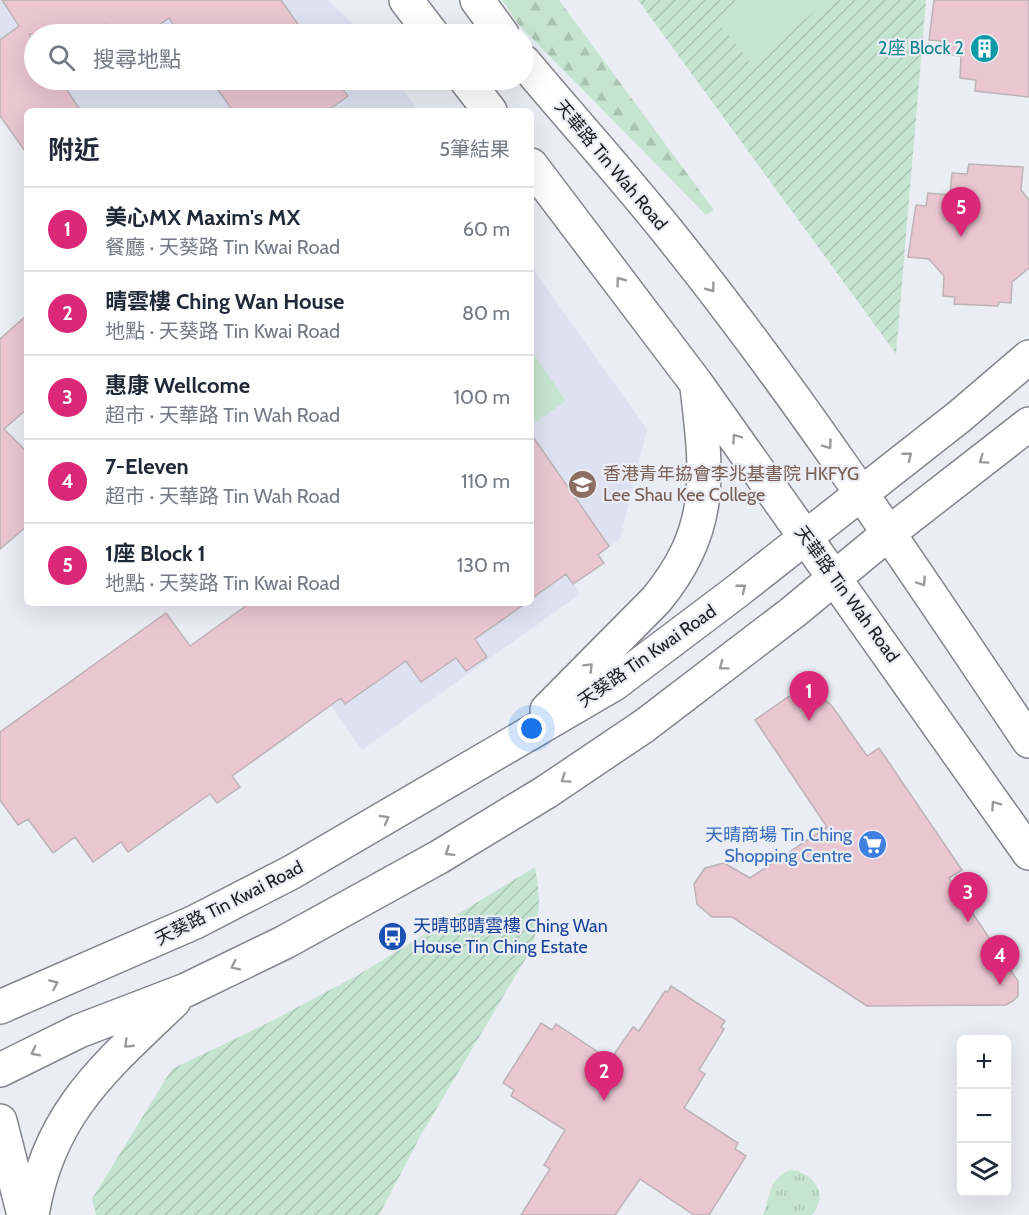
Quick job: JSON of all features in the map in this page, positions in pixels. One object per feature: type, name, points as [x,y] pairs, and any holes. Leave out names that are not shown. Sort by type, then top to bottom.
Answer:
[{"type":"street","points":[[406,0],[424,24]]},
{"type":"street","points":[[477,0],[495,24]]},
{"type":"street","name":"天華路 Tin Wah Road","points":[[534,74],[676,242],[862,492],[1029,741]]},
{"type":"street","points":[[474,90],[488,108]]},
{"type":"street","name":"天華路 Tin Wah Road","points":[[534,169],[696,383],[1029,853]]},
{"type":"street","name":"天葵路 Tin Kwai Road","points":[[0,1007],[195,922],[335,849],[518,738],[614,684],[960,416],[1029,357]]},
{"type":"street","points":[[518,738],[656,600],[682,562],[701,514],[705,486],[705,456],[696,383]]},
{"type":"street","points":[[0,1070],[79,1031],[186,990],[285,942],[350,907],[546,792],[644,726],[1029,424]]},
{"type":"street","points":[[32,1215],[36,1187],[56,1133],[71,1108],[107,1065],[186,990]]},
{"type":"street","points":[[0,1121],[24,1215]]},
{"type":"shaded area","points":[[0,0],[328,0],[353,24],[24,24],[24,90],[403,90],[417,108],[24,108],[24,150],[0,116]]},
{"type":"shaded area","name":"香港青年拹會李兆基書院 HKFYG Lee Shau Kee College","points":[[534,270],[647,429],[620,539],[598,554],[604,563],[574,584],[580,594],[362,750],[260,606],[534,606]]},
{"type":"green space","points":[[502,0],[559,0],[714,210],[706,215],[534,40],[534,24],[518,24]]},
{"type":"green space","points":[[638,0],[926,0],[896,354]]},
{"type":"green space","points":[[741,0],[829,0],[751,63],[716,20]]},
{"type":"green space","points":[[534,354],[566,401],[534,423]]},
{"type":"green space","points":[[535,867],[539,908],[532,948],[421,1135],[379,1215],[96,1215],[92,1199],[172,1069],[266,1024],[358,975]]},
{"type":"green space","points":[[791,1170],[807,1175],[817,1186],[820,1200],[817,1207],[812,1215],[763,1215],[774,1182]]},
{"type":"building","points":[[2,0],[281,0],[298,24],[173,24],[169,18],[160,24],[24,24],[24,90],[67,90],[79,108],[24,108],[24,150],[0,116],[0,40],[19,26]]},
{"type":"building","name":"2座 Block 2","points":[[934,0],[1029,0],[1029,97],[975,91],[976,80],[960,78],[961,56],[940,54],[941,41],[929,40]]},
{"type":"building","points":[[218,90],[344,90],[348,96],[331,108],[231,108]]},
{"type":"building","points":[[969,164],[1023,167],[1021,190],[1029,200],[1029,268],[1012,282],[1011,303],[999,302],[998,306],[954,304],[955,297],[943,296],[944,276],[929,259],[908,257],[916,205],[926,206],[928,193],[950,195],[952,173],[967,174]]},
{"type":"building","points":[[24,318],[24,412],[4,429],[24,449],[24,529],[0,549],[0,339]]},
{"type":"building","points":[[534,438],[609,546],[598,555],[604,563],[573,584],[566,574],[534,597]]},
{"type":"building","points":[[246,606],[522,606],[475,639],[487,657],[466,671],[456,658],[421,682],[406,661],[345,704],[341,698],[232,776],[240,787],[217,803],[210,794],[128,852],[121,842],[93,862],[75,837],[53,853],[28,819],[18,825],[0,800],[0,732],[166,613],[190,646]]},
{"type":"building","name":"天晴商場 Tin Ching Shopping Centre","points":[[800,693],[812,693],[823,698],[832,706],[867,756],[879,748],[962,870],[949,878],[1018,981],[1018,996],[1013,1001],[1006,1005],[867,1006],[732,917],[712,917],[697,904],[694,884],[705,868],[724,863],[750,878],[827,827],[755,720],[788,697]]},
{"type":"building","points":[[671,986],[725,1021],[721,1027],[724,1029],[699,1070],[705,1074],[684,1108],[738,1143],[735,1149],[746,1156],[709,1215],[694,1215],[640,1179],[615,1215],[521,1215],[550,1169],[544,1165],[565,1130],[511,1096],[514,1090],[503,1083],[541,1023],[552,1030],[556,1024],[610,1060],[633,1027],[639,1031],[665,991],[668,992]]},
{"type":"place","name":"2座 Block 2","points":[[985,48]]},
{"type":"place","name":"1座 Block 1","points":[[961,237]]},
{"type":"place","name":"香港青年拹會李兆基書院 HKFYG Lee Shau Kee College","points":[[582,484]]},
{"type":"place","name":"美心MX Maxim's MX","points":[[809,721]]},
{"type":"place","name":"天晴商場 Tin Ching Shopping Centre","points":[[873,845]]},
{"type":"place","name":"惠康 Wellcome","points":[[968,922]]},
{"type":"place","name":"天晴邨晴雲樓 Ching Wan House Tin Ching Estate","points":[[392,936]]},
{"type":"place","name":"7-Eleven","points":[[1000,985]]},
{"type":"place","name":"晴雲樓 Ching Wan House","points":[[604,1101]]}]
